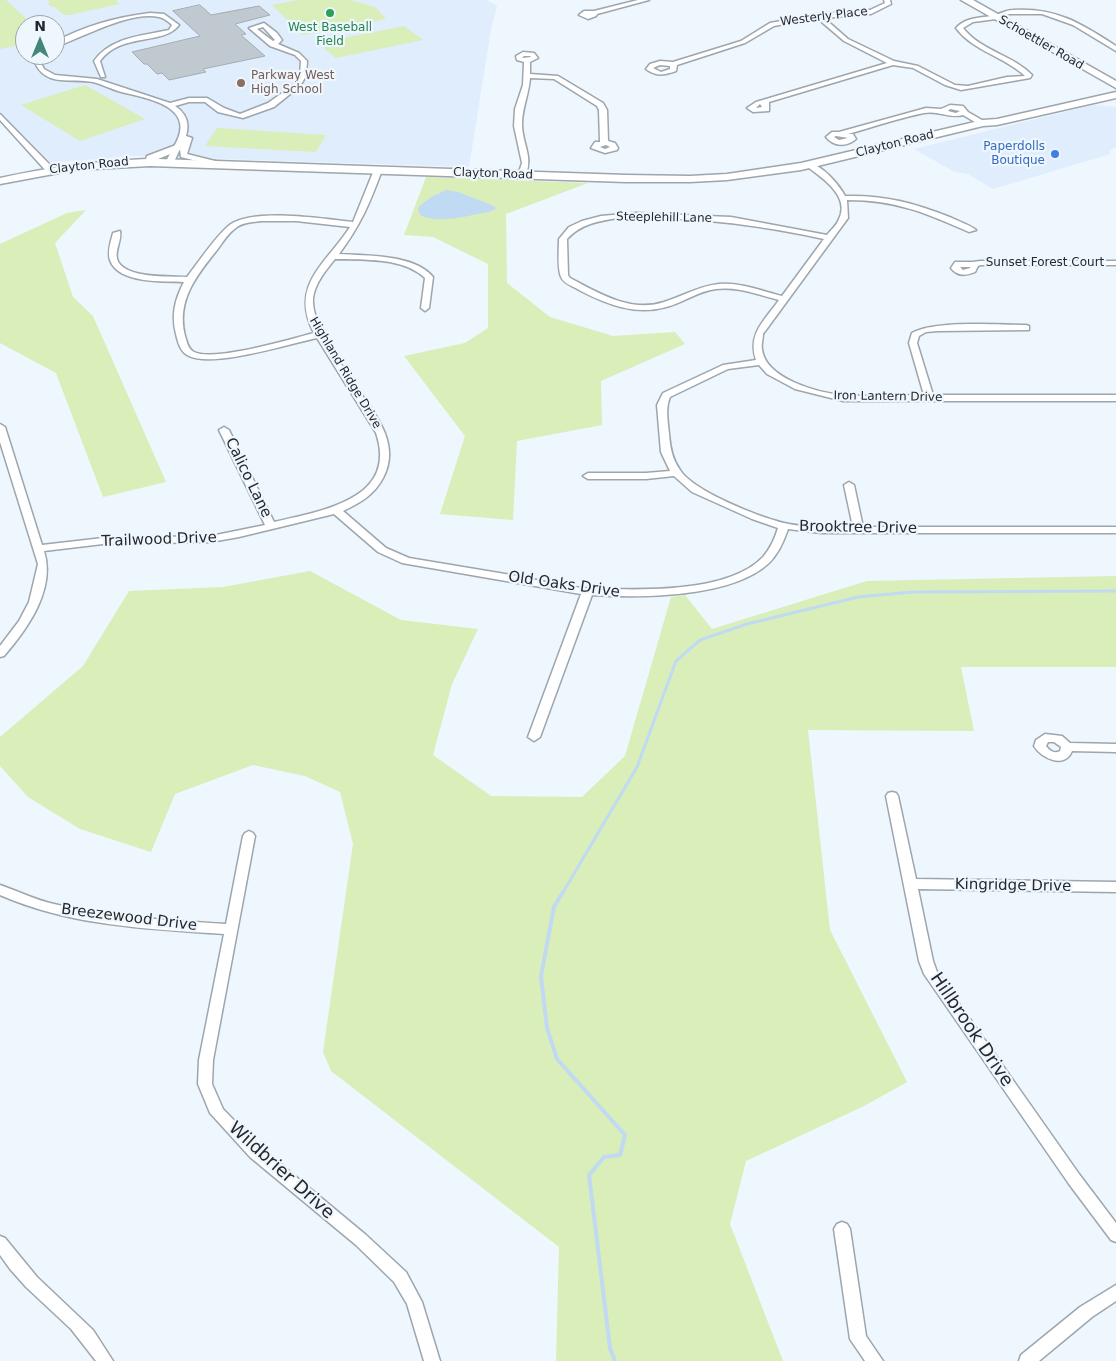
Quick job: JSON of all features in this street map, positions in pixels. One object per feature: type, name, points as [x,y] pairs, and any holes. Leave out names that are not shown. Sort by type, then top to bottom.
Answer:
[{"type":"main road","name":"Schoettler Road","points":[[966,0],[1103,78],[1116,83]]},
{"type":"main road","points":[[1094,96],[1103,87],[1103,78]]},
{"type":"main road","name":"Clayton Road","points":[[0,181],[50,170],[131,162],[693,179],[752,175],[812,166],[983,123],[997,122],[1116,89]]},
{"type":"main road","name":"Clayton Road","points":[[1094,96],[1116,95]]},
{"type":"main road","points":[[1094,96],[1116,99]]},
{"type":"main road","points":[[131,162],[161,156],[176,148]]},
{"type":"street","points":[[593,13],[646,0]]},
{"type":"street","name":"Westerly Place","points":[[673,64],[735,45],[772,24],[818,16],[870,12],[888,4],[888,0]]},
{"type":"street","points":[[818,16],[846,40],[893,63],[914,65],[948,85],[958,87],[968,88],[1009,79],[1019,75],[1022,70],[963,34],[959,28],[962,24],[972,21],[1023,15],[1026,12],[1046,12],[1062,16],[1116,49]]},
{"type":"street","points":[[146,15],[153,20]]},
{"type":"street","points":[[65,39],[80,32],[146,15],[159,15],[176,26],[171,31],[125,42],[108,49],[97,61],[103,76]]},
{"type":"street","points":[[160,26],[160,29],[115,40],[99,49],[91,58],[94,68],[103,76],[135,92],[170,105],[180,115],[190,120],[190,133],[183,151],[184,154],[216,164]]},
{"type":"street","points":[[170,105],[188,100],[206,100],[221,110],[240,116],[271,105],[298,85],[305,68],[304,61],[297,54],[272,45]]},
{"type":"street","points":[[522,175],[526,162],[518,126],[519,109],[527,76],[527,61]]},
{"type":"street","points":[[765,101],[893,63]]},
{"type":"street","points":[[38,65],[39,69],[46,74],[58,78],[92,80],[135,92]]},
{"type":"street","points":[[527,76],[556,77],[602,107],[604,143]]},
{"type":"street","points":[[842,133],[917,112],[933,110],[944,111],[953,115],[964,113],[983,123]]},
{"type":"street","points":[[170,162],[183,136],[184,124],[180,115]]},
{"type":"street","points":[[0,116],[50,170]]},
{"type":"street","points":[[760,362],[755,344],[758,334],[844,218],[846,208],[844,198],[839,189],[812,166]]},
{"type":"street","name":"Highland Ridge Drive","points":[[336,510],[360,498],[378,480],[385,461],[385,444],[378,427],[319,335],[309,313],[308,300],[315,282],[356,226],[372,191],[378,170]]},
{"type":"street","points":[[844,198],[874,198],[893,201],[940,216],[972,230]]},
{"type":"street","name":"Steeplehill Lane","points":[[784,299],[724,286],[701,289],[665,305],[652,308],[623,306],[567,280],[564,275],[563,239],[570,231],[586,224],[609,217],[628,215],[733,220],[830,238]]},
{"type":"street","points":[[319,335],[216,357],[193,355],[184,347],[180,333],[178,308],[188,280],[227,232],[241,222],[265,219],[356,226]]},
{"type":"street","points":[[117,233],[113,256],[120,269],[131,275],[188,280]]},
{"type":"street","points":[[334,256],[401,263],[422,270],[428,277],[425,308]]},
{"type":"street","name":"Sunset Forest Court","points":[[974,265],[980,263],[1116,263]]},
{"type":"street","points":[[929,398],[913,343],[915,335],[924,330],[938,328],[1026,328]]},
{"type":"street","name":"Iron Lantern Drive","points":[[760,362],[794,386],[824,396],[843,398],[1116,398]]},
{"type":"street","name":"Brooktree Drive","points":[[760,362],[726,367],[686,384],[666,395],[662,405],[666,452],[676,473],[695,490],[756,518],[784,526],[821,530],[1116,530]]},
{"type":"street","points":[[0,427],[3,445],[40,548],[43,564],[41,585],[36,601],[27,619],[0,653]]},
{"type":"street","name":"Calico Lane","points":[[224,430],[271,526]]},
{"type":"street","points":[[588,476],[646,476],[676,473]]},
{"type":"street","points":[[849,485],[858,529]]},
{"type":"street","name":"Trailwood Drive","points":[[40,548],[104,541],[202,540],[229,537],[336,510]]},
{"type":"street","name":"Old Oaks Drive","points":[[336,510],[382,550],[406,561],[588,591],[627,594],[685,590],[743,575],[765,561],[781,537],[784,526]]},
{"type":"street","points":[[534,737],[588,591]]},
{"type":"street","points":[[1068,747],[1116,748]]},
{"type":"street","name":"Hillbrook Drive","points":[[892,796],[926,960],[937,984],[1079,1187],[1116,1234]]},
{"type":"street","name":"Wildbrier Drive","points":[[249,836],[206,1060],[206,1084],[217,1113],[255,1152],[361,1240],[400,1277],[414,1302],[432,1361]]},
{"type":"street","name":"Kingridge Drive","points":[[911,884],[1116,887]]},
{"type":"street","name":"Breezewood Drive","points":[[0,890],[43,906],[91,916],[232,929]]},
{"type":"street","points":[[842,1229],[858,1339],[876,1361]]},
{"type":"street","points":[[0,1243],[20,1270],[83,1329],[95,1343],[105,1361]]},
{"type":"street","points":[[1027,1361],[1086,1312],[1116,1292]]},
{"type":"shaded area","name":"Parkway West High School","points":[[0,0],[487,0],[497,6],[491,29],[469,167],[133,156],[47,163],[0,112]]},
{"type":"shaded area","points":[[1093,105],[1116,107],[1116,147],[1110,150],[1110,154],[993,189],[968,174],[955,172],[914,149]]},
{"type":"green space","points":[[0,0],[6,0],[22,15],[15,15],[15,46],[0,49]]},
{"type":"green space","points":[[48,0],[115,0],[120,4],[64,15],[47,3],[50,2]]},
{"type":"green space","name":"West Baseball Field","points":[[298,0],[351,0],[375,7],[386,19],[303,35],[272,5]]},
{"type":"green space","points":[[404,26],[423,40],[336,58],[318,43]]},
{"type":"green space","points":[[85,85],[145,119],[80,141],[21,105]]},
{"type":"green space","points":[[217,128],[326,135],[316,152],[205,146]]},
{"type":"green space","points":[[426,177],[588,183],[506,214],[507,283],[550,317],[613,336],[675,332],[685,344],[601,381],[602,425],[517,441],[513,520],[440,514],[465,436],[404,356],[465,343],[488,328],[488,264],[433,237],[404,235]],"holes":[[[439,193],[494,206],[423,203]]]},
{"type":"green space","points":[[86,210],[55,243],[73,297],[93,316],[166,482],[103,497],[56,373],[0,343],[0,244],[67,213]]},
{"type":"green space","points":[[310,571],[401,620],[478,629],[452,684],[433,755],[491,796],[582,797],[625,756],[671,597],[685,595],[712,629],[867,581],[1116,576],[1116,667],[961,667],[974,731],[808,730],[830,930],[907,1082],[864,1106],[746,1161],[730,1224],[783,1361],[556,1361],[559,1247],[331,1071],[323,1052],[353,844],[340,792],[305,776],[253,765],[175,794],[151,852],[80,829],[28,797],[0,766],[0,737],[83,666],[129,591],[223,587]]},
{"type":"water","points":[[446,190],[458,192],[494,206],[496,209],[489,212],[445,219],[428,218],[420,215],[418,208],[421,205]]},
{"type":"building","name":"Parkway West High School","points":[[200,5],[211,15],[259,6],[270,15],[235,24],[246,34],[241,35],[265,56],[203,69],[206,72],[169,80],[162,73],[157,74],[132,52],[200,36],[173,11]]},
{"type":"waterway","points":[[562,894],[637,767],[676,661],[700,640],[747,624],[858,597],[913,592],[1116,591]]},
{"type":"waterway","points":[[563,892],[554,907],[541,976],[547,1028],[557,1059],[625,1135],[620,1155],[604,1157],[589,1175],[610,1348],[615,1361]]},
{"type":"place","name":"West Baseball Field","points":[[330,13]]},
{"type":"place","name":"Parkway West High School","points":[[241,83]]},
{"type":"place","name":"Paperdolls Boutique","points":[[1055,154]]}]
